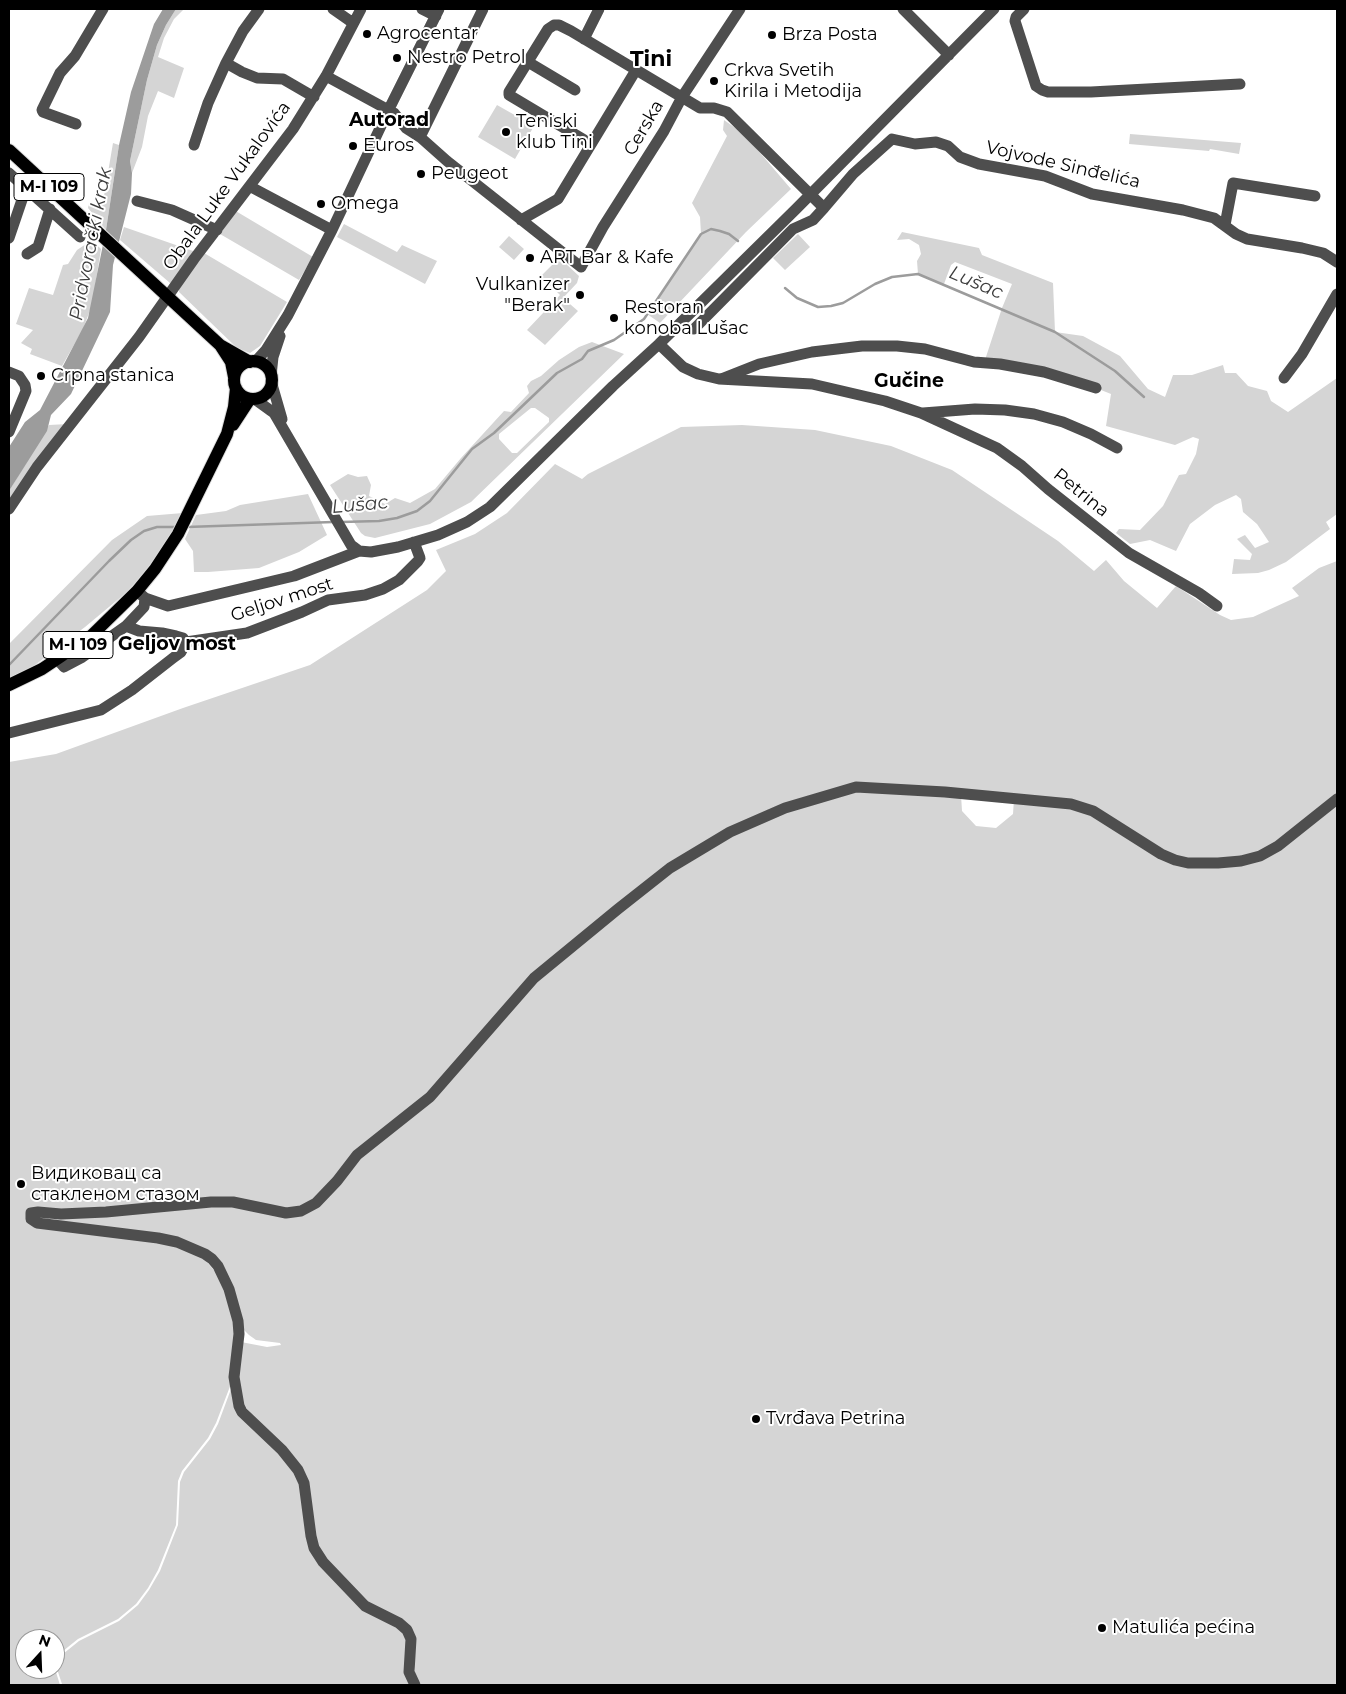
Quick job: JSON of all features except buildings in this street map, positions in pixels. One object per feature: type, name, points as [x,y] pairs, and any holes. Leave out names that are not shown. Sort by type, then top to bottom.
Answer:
[{"type":"main road","name":"M-I 109","points":[[9,150],[220,345],[252,362],[265,366],[271,378],[267,392],[253,399],[227,434],[178,534],[155,569],[141,595],[90,637],[42,669],[9,685]]},
{"type":"main road","name":"M-I 109","points":[[220,345],[230,362],[235,382],[234,407],[227,434]]},
{"type":"main road","points":[[252,362],[240,367],[235,382],[239,393],[253,399]]},
{"type":"street","points":[[76,124],[42,112],[42,110],[60,74],[75,56],[102,9]]},
{"type":"street","points":[[194,145],[208,103],[226,63],[243,31],[259,9]]},
{"type":"street","points":[[333,9],[353,23]]},
{"type":"street","name":"Obala Luke Vukalovića","points":[[9,509],[37,467],[139,338],[168,296],[293,129],[326,76],[361,9]]},
{"type":"street","points":[[252,362],[266,350],[288,315],[332,230],[437,12],[422,9]]},
{"type":"street","points":[[420,136],[484,9]]},
{"type":"street","points":[[584,39],[599,9]]},
{"type":"street","name":"Cerska","points":[[636,70],[558,199],[521,220],[581,267],[664,131],[682,97],[740,9]]},
{"type":"street","points":[[903,9],[949,55]]},
{"type":"street","points":[[253,399],[274,413],[287,432],[351,545],[359,550],[371,552],[414,542],[438,535],[467,522],[490,507],[613,386],[659,344],[994,9]]},
{"type":"street","points":[[1024,9],[1016,17],[1015,21],[1036,86],[1048,92],[1091,92],[1240,84]]},
{"type":"street","points":[[591,144],[509,95],[509,92],[548,29],[554,25],[559,25],[584,39],[700,108],[714,108],[726,112],[824,208],[813,220],[793,229],[694,329]]},
{"type":"street","points":[[528,62],[575,90]]},
{"type":"street","name":"Obala Luke Vukalovića","points":[[226,63],[257,78],[283,79],[314,97]]},
{"type":"street","points":[[326,76],[389,109],[406,128],[420,136],[447,161],[521,220]]},
{"type":"street","name":"Vojvode Sinđelića","points":[[824,208],[853,174],[888,142],[896,139],[915,144],[936,142],[948,146],[960,157],[978,164],[1045,176],[1092,194],[1183,210],[1214,218],[1236,234],[1247,239],[1323,253],[1337,262]]},
{"type":"street","points":[[9,173],[80,237]]},
{"type":"street","points":[[1225,225],[1233,183],[1315,196]]},
{"type":"street","points":[[250,187],[332,230]]},
{"type":"street","points":[[9,238],[26,188]]},
{"type":"street","points":[[137,200],[172,210],[217,230]]},
{"type":"street","points":[[27,254],[38,247],[50,209]]},
{"type":"street","points":[[1284,378],[1302,354],[1337,294]]},
{"type":"street","points":[[287,432],[271,378],[276,346],[288,315]]},
{"type":"street","name":"Petrina","points":[[659,344],[683,367],[698,374],[719,379],[812,384],[885,401],[922,413],[997,448],[1022,466],[1129,554],[1199,593],[1216,606]]},
{"type":"street","points":[[719,379],[759,364],[812,352],[862,346],[897,346],[925,349],[974,362],[1000,364],[1044,372],[1096,388]]},
{"type":"street","points":[[9,372],[18,376],[25,385],[26,391],[12,418],[9,432]]},
{"type":"street","name":"Petrina","points":[[922,413],[975,409],[1034,414],[1063,422],[1117,448]]},
{"type":"street","name":"Geljov most","points":[[186,642],[247,632],[302,612],[328,600],[365,595],[383,589],[399,580],[420,558],[414,542]]},
{"type":"street","points":[[141,595],[168,606],[294,576],[359,550]]},
{"type":"street","points":[[57,659],[64,667],[81,658],[126,626],[144,607],[141,595]]},
{"type":"street","points":[[9,733],[101,710],[132,690],[173,658],[180,652],[186,642],[183,638],[176,636],[139,631],[126,626]]},
{"type":"street","points":[[415,1685],[409,1672],[411,1639],[407,1630],[399,1623],[364,1606],[323,1562],[314,1548],[310,1536],[304,1483],[298,1470],[282,1450],[239,1406],[234,1377],[239,1334],[238,1321],[229,1289],[218,1266],[205,1254],[177,1242],[38,1223],[31,1219],[31,1213],[106,1212],[211,1202],[233,1202],[286,1213],[301,1211],[316,1203],[337,1181],[357,1155],[430,1097],[507,1008],[542,972],[670,868],[730,832],[784,808],[856,787],[945,792],[1062,803],[1093,811],[1161,854],[1175,860],[1188,863],[1218,863],[1241,861],[1260,856],[1278,846],[1337,800]]},
{"type":"shaded area","points":[[163,9],[176,9],[157,45],[147,80],[130,161],[132,173],[131,194],[113,265],[110,312],[71,394],[51,415],[47,431],[9,491],[9,447],[25,422],[40,410],[88,318],[106,230],[119,145],[131,92],[154,24]]},
{"type":"shaded area","points":[[176,9],[184,9],[174,19],[164,38],[158,57],[184,68],[174,98],[158,91],[148,116],[142,147],[132,173],[130,161],[147,80],[157,45]]},
{"type":"shaded area","name":"Teniski klub Tini","points":[[497,105],[534,126],[515,159],[478,137]]},
{"type":"shaded area","points":[[724,120],[744,134],[791,189],[746,232],[660,323],[647,314],[701,234],[700,217],[692,203],[727,136],[723,130]]},
{"type":"shaded area","points":[[1130,134],[1241,143],[1239,154],[1210,149],[1209,151],[1129,144]]},
{"type":"shaded area","points":[[113,143],[119,145],[106,230],[88,208],[89,203],[101,203],[104,196]]},
{"type":"shaded area","points":[[234,210],[313,257],[299,280],[220,234]]},
{"type":"shaded area","points":[[344,224],[397,252],[402,245],[437,261],[425,284],[337,237]]},
{"type":"shaded area","points":[[124,227],[196,252],[174,282],[170,283],[120,240]]},
{"type":"shaded area","points":[[902,232],[979,248],[982,255],[1053,283],[1055,332],[1083,336],[1120,356],[1148,389],[1165,397],[1173,375],[1192,375],[1223,365],[1225,373],[1236,373],[1248,386],[1267,391],[1271,401],[1288,412],[1337,378],[1337,514],[1326,522],[1330,529],[1286,562],[1269,570],[1258,573],[1232,574],[1234,559],[1250,560],[1252,554],[1237,539],[1245,535],[1255,548],[1269,542],[1257,524],[1243,512],[1241,499],[1236,495],[1215,505],[1190,524],[1176,551],[1150,540],[1130,544],[1116,533],[1119,529],[1140,530],[1163,506],[1179,475],[1186,474],[1196,454],[1199,439],[1193,437],[1175,445],[1106,426],[1111,394],[1096,388],[984,363],[1012,284],[955,262],[951,265],[944,284],[918,274],[917,261],[921,254],[919,245],[909,239],[897,240]]},
{"type":"shaded area","points":[[798,234],[810,247],[785,270],[773,258]]},
{"type":"shaded area","points":[[509,236],[524,249],[514,260],[499,247]]},
{"type":"shaded area","points":[[92,240],[101,249],[92,305],[83,329],[62,366],[30,354],[32,349],[21,343],[33,330],[16,324],[29,288],[53,295],[63,265],[68,264],[77,250]]},
{"type":"shaded area","points":[[204,253],[287,302],[260,346],[250,353],[237,348],[179,292],[179,287]]},
{"type":"shaded area","points":[[556,261],[564,262],[579,276],[577,283],[563,298],[578,311],[545,345],[527,330],[560,295],[541,276]]},
{"type":"shaded area","points":[[592,342],[624,354],[471,502],[430,524],[375,538],[361,533],[330,485],[348,474],[358,477],[367,476],[371,485],[369,496],[385,504],[395,498],[410,503],[435,489],[504,411],[511,412],[529,393],[527,386],[531,381],[541,376],[559,360],[579,347]],"holes":[[[531,408],[535,408],[549,418],[549,422],[517,453],[512,453],[499,439],[499,434]]]},
{"type":"shaded area","points":[[68,424],[9,507],[9,491],[49,425]]},
{"type":"shaded area","points":[[742,425],[815,430],[891,446],[952,470],[1058,541],[1094,571],[1106,560],[1124,581],[1157,608],[1176,586],[1220,615],[1231,620],[1253,617],[1299,596],[1292,588],[1319,568],[1337,561],[1337,798],[1277,846],[1241,859],[1175,859],[1093,810],[856,786],[784,807],[669,867],[534,977],[470,1051],[336,1180],[300,1210],[234,1201],[29,1215],[177,1243],[217,1267],[237,1328],[234,1376],[216,1423],[208,1438],[182,1471],[178,1481],[176,1525],[158,1570],[148,1588],[136,1604],[118,1619],[78,1639],[65,1650],[65,1629],[15,1629],[15,1679],[58,1679],[60,1685],[9,1685],[9,762],[56,754],[310,665],[427,590],[446,571],[436,550],[475,534],[507,513],[555,464],[582,479],[588,474],[681,427]]},
{"type":"shaded area","points":[[308,494],[327,535],[299,552],[259,568],[194,572],[193,551],[185,539],[196,515],[226,511],[240,505]]},
{"type":"shaded area","points":[[183,513],[162,552],[127,592],[31,668],[9,679],[9,644],[112,540],[147,516]]},
{"type":"shaded area","points":[[856,788],[961,795],[962,811],[976,826],[996,828],[1013,814],[1014,799],[1071,805],[1175,861],[1260,857],[1337,801],[1337,1685],[416,1685],[412,1639],[365,1605],[315,1547],[305,1483],[237,1396],[241,1342],[267,1347],[281,1345],[280,1343],[256,1340],[244,1330],[230,1289],[195,1248],[38,1222],[32,1214],[211,1203],[301,1212],[358,1156],[430,1098],[507,1009],[618,910],[730,833]]},
{"type":"shaded area","points":[[234,1381],[235,1396],[297,1470],[310,1536],[337,1579],[406,1631],[414,1685],[62,1684],[60,1679],[65,1679],[65,1652],[79,1641],[119,1621],[138,1605],[149,1590],[160,1571],[178,1525],[180,1482],[184,1472],[210,1439],[218,1424]]},
{"type":"waterway","name":"Lušac","points":[[341,522],[379,521],[397,518],[417,511],[430,501],[472,449],[494,433],[557,373],[582,359],[588,351],[614,340],[644,319],[701,234],[711,229],[729,234],[738,241]]},
{"type":"waterway","name":"Lušac","points":[[785,288],[797,298],[818,307],[831,306],[843,303],[875,284],[892,277],[918,274],[1055,332],[1115,371],[1144,397]]},
{"type":"waterway","name":"Lušac","points":[[187,527],[333,522]]},
{"type":"waterway","name":"Lušac","points":[[9,665],[131,540],[144,531],[157,527],[176,527]]},
{"type":"place","name":"Agrocentar","points":[[367,34]]},
{"type":"place","name":"Brza Posta","points":[[772,35]]},
{"type":"place","name":"Nestro Petrol","points":[[397,58]]},
{"type":"place","name":"Crkva Svetih Kirila i Metodija","points":[[714,81]]},
{"type":"place","name":"Teniski klub Tini","points":[[506,132]]},
{"type":"place","name":"Euros","points":[[353,146]]},
{"type":"place","name":"Peugeot","points":[[421,174]]},
{"type":"place","name":"Omega","points":[[321,204]]},
{"type":"place","name":"ART Bar & Кafe","points":[[530,258]]},
{"type":"place","name":"Vulkanizer \"Berak\"","points":[[580,295]]},
{"type":"place","name":"Restoran konoba Lušac","points":[[614,318]]},
{"type":"place","name":"Crpna stanica","points":[[41,376]]},
{"type":"place","name":"Видиковац са стакленом стазом","points":[[21,1184]]},
{"type":"place","name":"Tvrđava Petrina","points":[[756,1419]]},
{"type":"place","name":"Matulića pećina","points":[[1102,1628]]},
{"type":"district","name":"Tini","points":[[651,60]]},
{"type":"district","name":"Autorad","points":[[389,120]]},
{"type":"district","name":"Gučine","points":[[909,381]]},
{"type":"district","name":"Geljov most","points":[[177,644]]},
{"type":"water label","name":"Pridvorački krak","points":[[91,244]]}]
